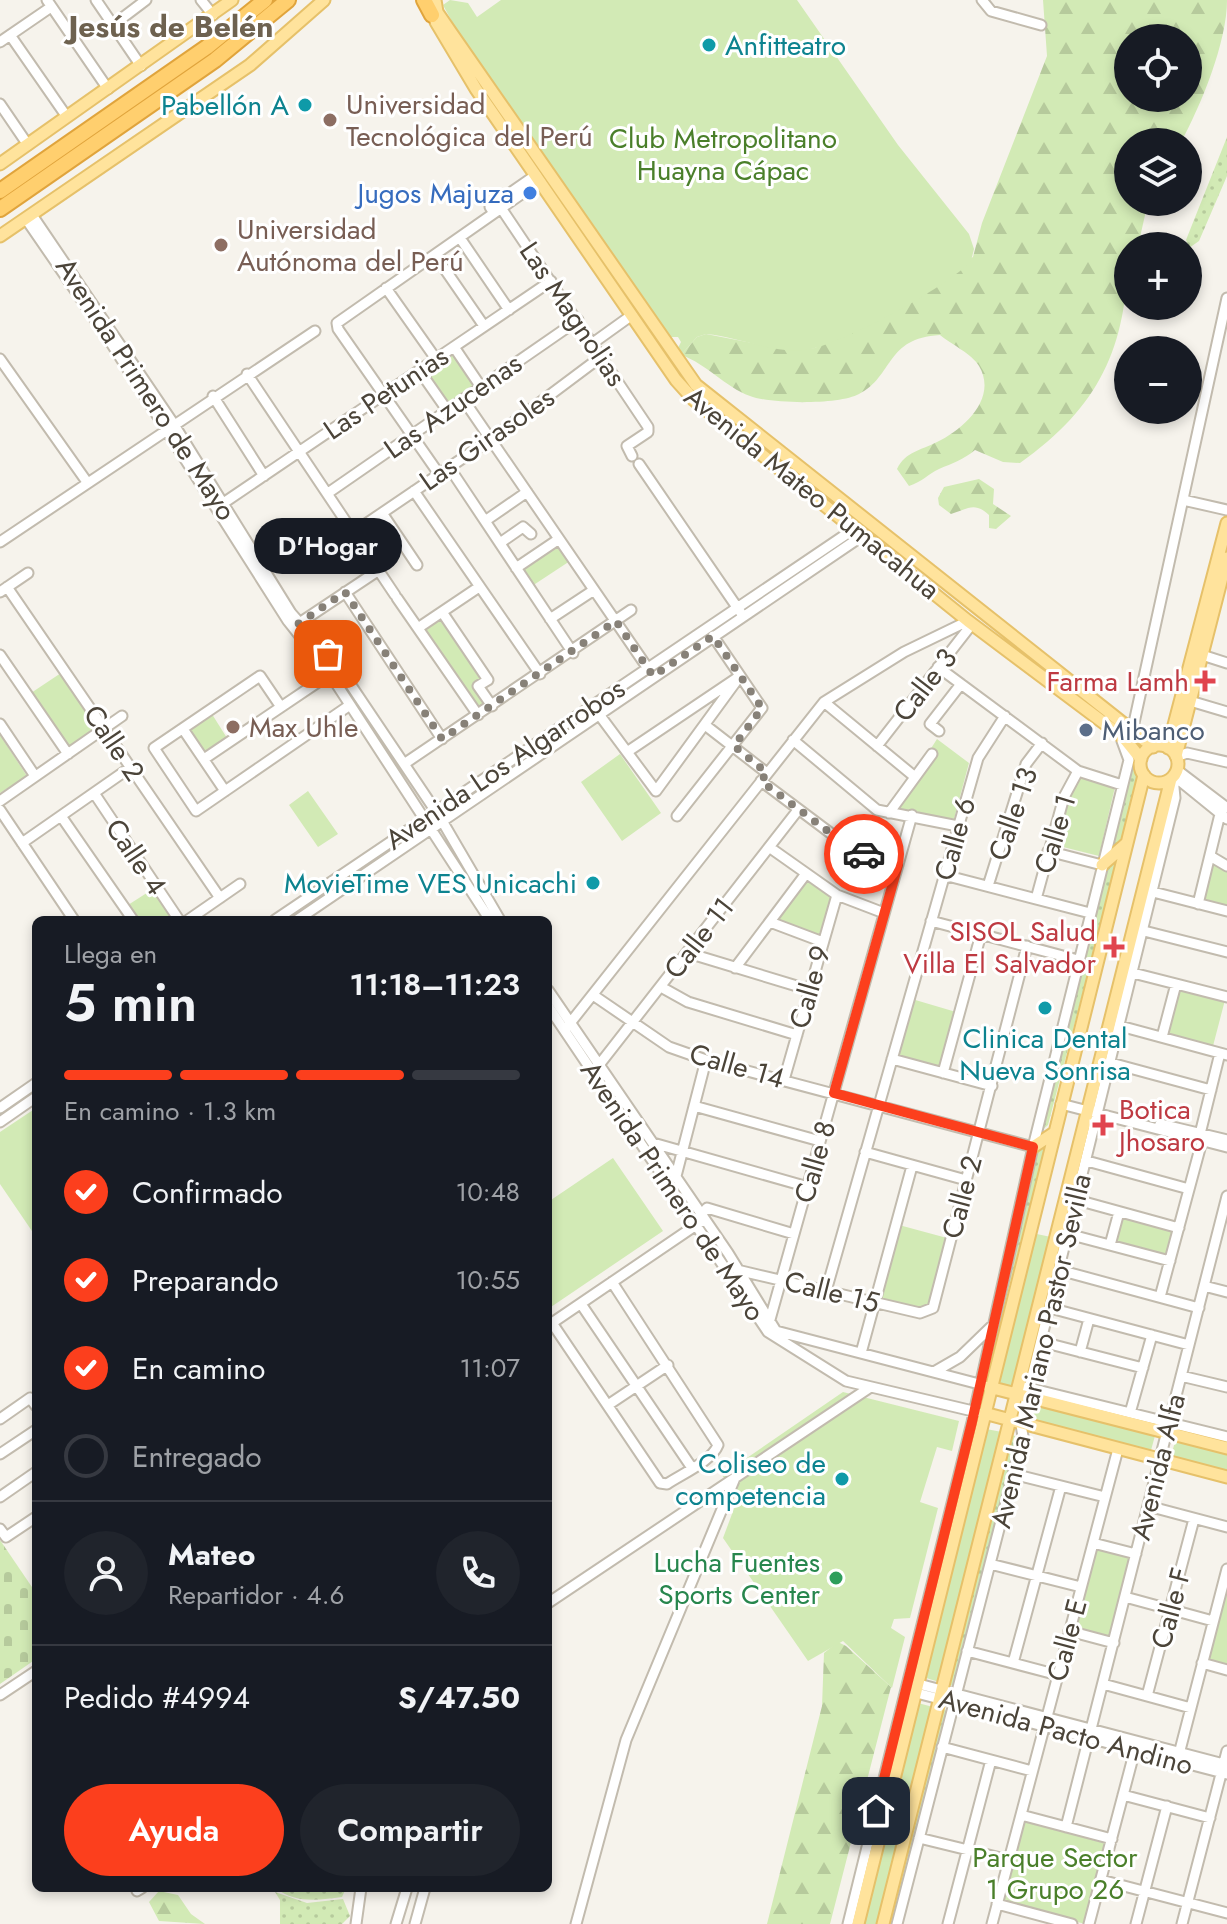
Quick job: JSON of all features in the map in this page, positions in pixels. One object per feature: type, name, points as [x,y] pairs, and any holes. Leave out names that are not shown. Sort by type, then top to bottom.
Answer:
[{"type":"highway","points":[[0,191],[207,47],[265,0]]},
{"type":"highway","points":[[0,209],[215,60],[288,0]]},
{"type":"highway","points":[[424,0],[434,7]]},
{"type":"main road","points":[[0,164],[232,0]]},
{"type":"main road","points":[[0,236],[250,65],[324,0]]},
{"type":"main road","points":[[417,0],[443,48],[495,124],[511,139]]},
{"type":"main road","name":"Avenida Mateo Pumacahua","points":[[434,7],[511,139],[694,400],[970,622],[1116,732],[1141,759]]},
{"type":"main road","name":"Avenida Mateo Pumacahua","points":[[434,7],[696,385],[1153,747]]},
{"type":"main road","points":[[1173,753],[1153,747],[1141,759],[1144,775],[1158,783],[1174,776],[1173,753],[1227,523]]},
{"type":"main road","points":[[1173,753],[1190,701],[1227,558]]},
{"type":"main road","name":"Avenida Mariano Pastor Sevilla","points":[[858,1924],[984,1385],[1054,1133],[1144,775]]},
{"type":"main road","name":"Avenida Mariano Pastor Sevilla","points":[[883,1924],[948,1697],[1174,776]]},
{"type":"main road","points":[[1102,865],[1126,844]]},
{"type":"main road","points":[[1033,1147],[1054,1133]]},
{"type":"main road","name":"Avenida Primero de Mayo","points":[[984,1385],[1023,1391],[1168,1428],[1227,1448]]},
{"type":"main road","name":"Avenida Primero de Mayo","points":[[979,1412],[1227,1477]]},
{"type":"street","points":[[96,0],[141,66]]},
{"type":"street","points":[[201,0],[213,15]]},
{"type":"street","points":[[982,0],[991,11],[1041,25]]},
{"type":"street","points":[[113,25],[139,2]]},
{"type":"street","points":[[0,42],[49,4],[108,89]]},
{"type":"street","points":[[10,35],[67,117]]},
{"type":"street","points":[[0,104],[28,145]]},
{"type":"street","points":[[439,474],[338,329],[337,323],[460,238],[496,207],[538,178]]},
{"type":"street","name":"Las Magnolias","points":[[496,207],[578,320],[648,427],[648,432],[627,446],[740,612]]},
{"type":"street","name":"Avenida Primero de Mayo","points":[[29,217],[170,425],[298,624],[338,666],[404,764],[498,916]]},
{"type":"street","points":[[460,238],[509,310]]},
{"type":"street","points":[[435,255],[484,326]]},
{"type":"street","name":"Las Petunias","points":[[222,504],[551,281]]},
{"type":"street","points":[[386,288],[436,359]]},
{"type":"street","points":[[1132,732],[1223,336],[1227,298]]},
{"type":"street","points":[[593,343],[632,315]]},
{"type":"street","name":"Las Azucenas","points":[[328,493],[578,320]]},
{"type":"street","points":[[0,542],[213,396],[315,331]]},
{"type":"street","points":[[454,347],[481,387]]},
{"type":"street","name":"Las Girasoles","points":[[354,532],[491,439],[602,356]]},
{"type":"street","points":[[0,359],[87,482]]},
{"type":"street","points":[[419,370],[447,410]]},
{"type":"street","points":[[247,374],[478,715]]},
{"type":"street","points":[[213,396],[264,476]]},
{"type":"street","points":[[463,399],[650,672]]},
{"type":"street","name":"Avenida Primero de Mayo","points":[[170,425],[288,621],[330,674],[487,916]]},
{"type":"street","points":[[449,467],[573,653]]},
{"type":"street","points":[[414,491],[540,674]]},
{"type":"street","points":[[485,521],[527,492]]},
{"type":"street","points":[[1183,500],[1227,510]]},
{"type":"street","points":[[382,513],[417,565]]},
{"type":"street","points":[[500,543],[523,527],[531,534]]},
{"type":"street","name":"Avenida Los Algarrobos","points":[[303,916],[431,828],[438,815],[858,532]]},
{"type":"street","points":[[516,568],[559,539]]},
{"type":"street","points":[[298,624],[379,570]]},
{"type":"street","points":[[4,590],[28,573]]},
{"type":"street","points":[[418,628],[479,587]]},
{"type":"street","name":"Calle 2","points":[[4,590],[220,898]]},
{"type":"street","points":[[550,619],[594,590]]},
{"type":"street","points":[[345,592],[442,739]]},
{"type":"street","points":[[404,764],[573,653],[631,610]]},
{"type":"street","points":[[442,612],[488,680],[478,686],[492,706]]},
{"type":"street","name":"Avenida Los Algarrobos","points":[[281,916],[425,818],[438,815],[598,713],[650,672],[713,636],[740,612]]},
{"type":"street","points":[[567,1026],[824,702],[904,652],[970,622]]},
{"type":"street","name":"Calle 3","points":[[877,746],[970,622]]},
{"type":"street","points":[[677,816],[762,708],[713,636]]},
{"type":"street","points":[[0,655],[68,754]]},
{"type":"street","points":[[1202,655],[1227,663]]},
{"type":"street","points":[[938,667],[1078,771],[1122,785]]},
{"type":"street","points":[[204,759],[330,674]]},
{"type":"street","points":[[281,707],[260,676],[154,748],[196,811],[350,705]]},
{"type":"street","points":[[598,713],[656,791],[740,676]]},
{"type":"street","points":[[627,752],[740,676]]},
{"type":"street","points":[[939,731],[930,724],[961,684]]},
{"type":"street","points":[[1190,701],[1227,712]]},
{"type":"street","points":[[824,702],[915,777]]},
{"type":"street","points":[[0,801],[122,716]]},
{"type":"street","name":"Calle 6","points":[[826,1291],[978,758],[1005,716]]},
{"type":"street","points":[[0,724],[35,776]]},
{"type":"street","name":"Calle 6","points":[[705,725],[734,746],[798,810],[853,850],[898,865]]},
{"type":"street","points":[[183,729],[225,791]]},
{"type":"street","name":"Avenida Mariano Pastor Sevilla","points":[[984,1385],[994,1324],[1033,1147],[1129,753],[1116,732]]},
{"type":"street","points":[[793,740],[877,810],[958,826]]},
{"type":"street","name":"Calle 13","points":[[988,886],[1026,764],[1042,743]]},
{"type":"street","points":[[1173,753],[1227,762]]},
{"type":"street","points":[[889,813],[932,754]]},
{"type":"street","points":[[22,843],[131,767]]},
{"type":"street","name":"Calle 1","points":[[1036,899],[1064,797],[1078,771]]},
{"type":"street","points":[[1174,776],[1225,813],[1198,904]]},
{"type":"street","name":"Avenida Mariano Pastor Sevilla","points":[[1023,1391],[1042,1342],[1087,1161],[1094,1110],[1111,1063],[1144,931],[1175,798],[1174,776]]},
{"type":"street","name":"Calle 4","points":[[94,793],[176,916]]},
{"type":"street","points":[[0,810],[71,916]]},
{"type":"street","name":"Calle 11","points":[[599,1065],[798,810]]},
{"type":"street","name":"Calle 8","points":[[769,1323],[912,815]]},
{"type":"street","points":[[61,816],[130,916]]},
{"type":"street","points":[[769,847],[837,895],[884,913]]},
{"type":"street","points":[[1048,851],[1102,865]]},
{"type":"street","points":[[1210,856],[1227,866]]},
{"type":"street","points":[[735,968],[805,875]]},
{"type":"street","points":[[944,875],[1090,913]]},
{"type":"street","points":[[194,916],[240,884]]},
{"type":"street","points":[[1153,892],[1227,911]]},
{"type":"street","name":"Calle 9","points":[[784,1080],[837,895]]},
{"type":"street","points":[[931,921],[1078,960]]},
{"type":"street","points":[[770,922],[823,942]]},
{"type":"street","points":[[1144,931],[1227,952]]},
{"type":"street","points":[[943,1073],[981,934]]},
{"type":"street","name":"Calle 2","points":[[933,1308],[1027,946]]},
{"type":"street","points":[[688,953],[810,990]]},
{"type":"street","points":[[1133,973],[1227,997]]},
{"type":"street","points":[[1162,1037],[1176,984]]},
{"type":"street","points":[[661,987],[688,1002],[797,1035]]},
{"type":"street","name":"Calle 14","points":[[593,995],[631,1024],[669,1047],[706,1060],[1033,1147]]},
{"type":"street","name":"Avenida Primero de Mayo","points":[[552,998],[567,1026],[701,1219]]},
{"type":"street","name":"Avenida Primero de Mayo","points":[[552,1010],[599,1065],[676,1176],[775,1338],[836,1376],[869,1388],[979,1412]]},
{"type":"street","points":[[1120,1026],[1224,1054],[1211,1090],[1160,1297]]},
{"type":"street","points":[[892,1059],[992,1086]]},
{"type":"street","points":[[676,1176],[706,1060]]},
{"type":"street","points":[[1111,1063],[1211,1090]]},
{"type":"street","points":[[0,1108],[32,1086]]},
{"type":"street","points":[[0,1122],[32,1100]]},
{"type":"street","points":[[1062,1102],[1227,1147]]},
{"type":"street","points":[[694,1106],[820,1141]]},
{"type":"street","points":[[1201,1138],[1227,1140]]},
{"type":"street","points":[[653,1143],[808,1187]]},
{"type":"street","points":[[865,1152],[966,1180]]},
{"type":"street","points":[[1087,1161],[1189,1189]]},
{"type":"street","points":[[861,1353],[912,1166]]},
{"type":"street","name":"Avenida Alfa","points":[[1066,1827],[1227,1197]]},
{"type":"street","points":[[1077,1200],[1179,1228]]},
{"type":"street","points":[[552,1323],[701,1219],[707,1208],[794,1234]]},
{"type":"street","points":[[1110,1245],[1119,1212]]},
{"type":"street","points":[[1068,1234],[1170,1261]]},
{"type":"street","points":[[1059,1270],[1199,1308]]},
{"type":"street","name":"Avenida Primero de Mayo","points":[[734,1271],[776,1331],[984,1385]]},
{"type":"street","name":"Calle 15","points":[[734,1271],[920,1313],[933,1308]]},
{"type":"street","points":[[552,1327],[663,1486],[715,1451],[718,1445],[668,1373],[668,1365],[612,1282]]},
{"type":"street","points":[[1204,1286],[1227,1292]]},
{"type":"street","points":[[581,1304],[692,1468]]},
{"type":"street","points":[[1050,1308],[1189,1345]]},
{"type":"street","points":[[1080,1352],[1089,1319]]},
{"type":"street","points":[[934,1372],[960,1357],[994,1324]]},
{"type":"street","points":[[1130,1413],[1152,1335]]},
{"type":"street","points":[[1042,1342],[1143,1368]]},
{"type":"street","points":[[608,1405],[668,1365]]},
{"type":"street","points":[[1181,1376],[1226,1385]]},
{"type":"street","points":[[552,1600],[869,1388]]},
{"type":"street","name":"Avenida Primero de Mayo","points":[[1023,1391],[1130,1413],[1168,1428],[1227,1437]]},
{"type":"street","points":[[0,1419],[30,1398],[32,1401]]},
{"type":"street","name":"Avenida Mariano Pastor Sevilla","points":[[897,1924],[942,1747],[948,1697],[967,1651],[1023,1436],[1015,1423]]},
{"type":"street","points":[[0,1454],[32,1433]]},
{"type":"street","name":"Calle E","points":[[992,1924],[1118,1449]]},
{"type":"street","points":[[1013,1474],[1105,1497]]},
{"type":"street","points":[[0,1497],[32,1475]]},
{"type":"street","points":[[576,1924],[626,1740],[735,1478]]},
{"type":"street","points":[[1013,1663],[1061,1486]]},
{"type":"street","points":[[1148,1506],[1227,1527]]},
{"type":"street","name":"Calle F","points":[[1147,1696],[1194,1519]]},
{"type":"street","points":[[0,1529],[6,1537],[32,1520]]},
{"type":"street","points":[[1093,1543],[1136,1554]]},
{"type":"street","points":[[990,1564],[1081,1587]]},
{"type":"street","points":[[1179,1754],[1227,1572]]},
{"type":"street","points":[[1125,1597],[1213,1621]]},
{"type":"street","points":[[1069,1631],[1114,1643]]},
{"type":"street","points":[[967,1651],[1058,1675]]},
{"type":"street","points":[[1202,1663],[1227,1670]]},
{"type":"street","points":[[0,1695],[32,1674]]},
{"type":"street","points":[[1103,1684],[1191,1708]]},
{"type":"street","name":"Avenida Mariano Pastor Sevilla","points":[[848,1924],[912,1687]]},
{"type":"street","name":"Avenida Pacto Andino","points":[[912,1687],[1224,1769]]},
{"type":"street","points":[[1089,1924],[1136,1746]]},
{"type":"street","name":"Avenida Pacto Andino","points":[[1136,1746],[1179,1754],[1224,1769]]},
{"type":"street","points":[[942,1747],[1032,1771]]},
{"type":"street","points":[[1182,1924],[1227,1751]]},
{"type":"street","points":[[948,1924],[991,1760]]},
{"type":"street","points":[[1123,1795],[1210,1818]]},
{"type":"street","points":[[1136,1924],[1167,1806]]},
{"type":"street","points":[[1021,1815],[1112,1839]]},
{"type":"street","points":[[919,1838],[1009,1860]]},
{"type":"street","points":[[1101,1880],[1227,1913]]},
{"type":"street","points":[[356,1924],[360,1892]]},
{"type":"street","points":[[396,1924],[406,1892]]},
{"type":"street","points":[[415,1924],[424,1892]]},
{"type":"street","points":[[997,1904],[1042,1920],[1072,1924]]},
{"type":"green space","name":"Club Metropolitano Huayna Cápac","points":[[450,0],[468,3],[477,17],[501,0],[797,0],[898,145],[969,234],[974,249],[971,261],[917,300],[866,328],[820,347],[780,349],[706,334],[697,337],[681,355],[677,350],[681,342],[678,337],[668,337],[455,27],[443,5]]},
{"type":"green space","points":[[1043,0],[1227,0],[1223,35],[1202,98],[1202,24],[1114,24],[1114,112],[1196,112],[1188,128],[1114,128],[1114,216],[1145,216],[1141,232],[1114,232],[1114,320],[1121,320],[1117,336],[1114,336],[1105,370],[1090,395],[1048,441],[1020,463],[1003,462],[975,450],[909,486],[897,469],[909,455],[958,429],[981,401],[984,378],[979,366],[940,335],[922,338],[899,350],[879,378],[859,394],[821,402],[773,401],[750,396],[681,355],[697,337],[706,334],[789,350],[815,348],[973,257],[982,223],[1047,56]]},
{"type":"green space","points":[[1227,137],[1227,176],[1202,234],[1189,232],[1196,216],[1202,216],[1202,200]]},
{"type":"green space","points":[[454,351],[477,384],[445,405],[423,372]]},
{"type":"green space","points":[[979,479],[994,489],[993,504],[1011,516],[996,529],[989,528],[989,515],[979,508],[971,507],[951,514],[939,505],[938,498],[944,487]]},
{"type":"green space","points":[[557,542],[570,561],[532,586],[520,567]]},
{"type":"green space","points":[[443,616],[484,678],[476,685],[489,705],[479,712],[423,629]]},
{"type":"green space","points":[[61,673],[98,727],[68,747],[31,693]]},
{"type":"green space","points":[[210,711],[227,738],[204,753],[186,726]]},
{"type":"green space","points":[[0,735],[27,776],[0,793]]},
{"type":"green space","points":[[937,739],[969,763],[954,819],[895,811],[936,754],[930,750]]},
{"type":"green space","points":[[620,754],[661,813],[622,841],[581,782]]},
{"type":"green space","points":[[1134,758],[1138,778],[1121,842],[1107,857]]},
{"type":"green space","points":[[1079,774],[1115,787],[1099,856],[1055,845],[1067,797]]},
{"type":"green space","points":[[308,791],[338,834],[318,847],[289,805]]},
{"type":"green space","points":[[1118,858],[1048,1125],[1040,1132],[1107,867]]},
{"type":"green space","points":[[1211,861],[1227,870],[1227,908],[1201,901]]},
{"type":"green space","points":[[808,879],[834,897],[818,937],[777,921]]},
{"type":"green space","points":[[153,889],[170,916],[135,916],[128,905]]},
{"type":"green space","points":[[1180,987],[1225,1000],[1213,1046],[1167,1033]]},
{"type":"green space","points":[[912,999],[956,1012],[940,1069],[897,1056]]},
{"type":"green space","points":[[32,1111],[32,1231],[0,1184],[0,1132]]},
{"type":"green space","points":[[1045,1146],[1001,1319],[1037,1151]]},
{"type":"green space","points":[[613,1158],[663,1231],[552,1306],[552,1199]]},
{"type":"green space","points":[[1120,1215],[1174,1230],[1167,1256],[1114,1242]]},
{"type":"green space","points":[[899,1225],[947,1238],[929,1304],[922,1310],[878,1301]]},
{"type":"green space","points":[[1032,1233],[1051,1237],[1011,1387],[994,1383]]},
{"type":"green space","name":"Lucha Fuentes Sports Center","points":[[843,1392],[959,1421],[952,1451],[937,1447],[920,1502],[938,1508],[910,1618],[894,1619],[891,1628],[905,1637],[892,1688],[843,1641],[808,1661],[723,1538],[738,1498],[722,1475]]},
{"type":"green space","points":[[1029,1400],[1156,1432],[1150,1454],[1025,1421]]},
{"type":"green space","points":[[986,1429],[1002,1432],[939,1682],[923,1677]]},
{"type":"green space","points":[[1009,1434],[1018,1437],[953,1686],[947,1684],[989,1513],[999,1490]]},
{"type":"green space","points":[[1176,1438],[1227,1451],[1227,1474],[1170,1460]]},
{"type":"green space","points":[[0,1540],[32,1587],[32,1662],[0,1684]]},
{"type":"green space","points":[[1095,1546],[1133,1556],[1112,1640],[1073,1630]]},
{"type":"green space","points":[[1227,1589],[1227,1668],[1208,1663]]},
{"type":"green space","points":[[838,1642],[891,1687],[830,1924],[767,1924],[822,1706],[824,1653]]},
{"type":"green space","points":[[918,1703],[933,1707],[880,1924],[862,1924]]},
{"type":"green space","points":[[941,1709],[947,1711],[892,1924],[887,1924]]},
{"type":"green space","name":"Parque Sector 1 Grupo 26","points":[[1025,1821],[1107,1844],[1085,1924],[1004,1902]]},
{"type":"green space","points":[[158,1892],[178,1895],[191,1914],[205,1924],[159,1921],[149,1902]]},
{"type":"green space","points":[[275,1892],[307,1903],[343,1899],[350,1916],[342,1924],[280,1924],[280,1900]]},
{"type":"green space","points":[[344,1892],[342,1897],[316,1900],[299,1899],[283,1893]]},
{"type":"way so far","points":[[328,654],[298,624],[345,592],[442,739],[616,621],[653,676],[713,636],[762,708],[734,746],[767,773],[761,781],[853,850],[864,854]]},
{"type":"place","name":"Anfitteatro","points":[[709,45]]},
{"type":"place","name":"Pabellón A","points":[[305,105]]},
{"type":"place","name":"Universidad Tecnológica del Perú","points":[[330,120]]},
{"type":"place","name":"Jugos Majuza","points":[[530,193]]},
{"type":"place","name":"Universidad Autónoma del Perú","points":[[221,245]]},
{"type":"place","name":"D'Hogar","points":[[328,654]]},
{"type":"place","name":"Farma Lamh","points":[[1205,681]]},
{"type":"place","name":"Max Uhle","points":[[233,727]]},
{"type":"place","name":"Mibanco","points":[[1086,730]]},
{"type":"place","name":"MovieTime VES Unicachi","points":[[593,883]]},
{"type":"place","name":"SISOL Salud Villa El Salvador","points":[[1114,947]]},
{"type":"place","name":"Clinica Dental Nueva Sonrisa","points":[[1045,1008]]},
{"type":"place","name":"Botica Jhosaro","points":[[1103,1125]]},
{"type":"place","name":"Coliseo de competencia","points":[[842,1479]]},
{"type":"place","name":"Lucha Fuentes Sports Center","points":[[836,1578]]},
{"type":"district","name":"Jesús de Belén","points":[[171,26]]},
{"type":"route","points":[[864,854],[898,865],[834,1093],[1033,1147],[972,1422],[876,1811]]}]
